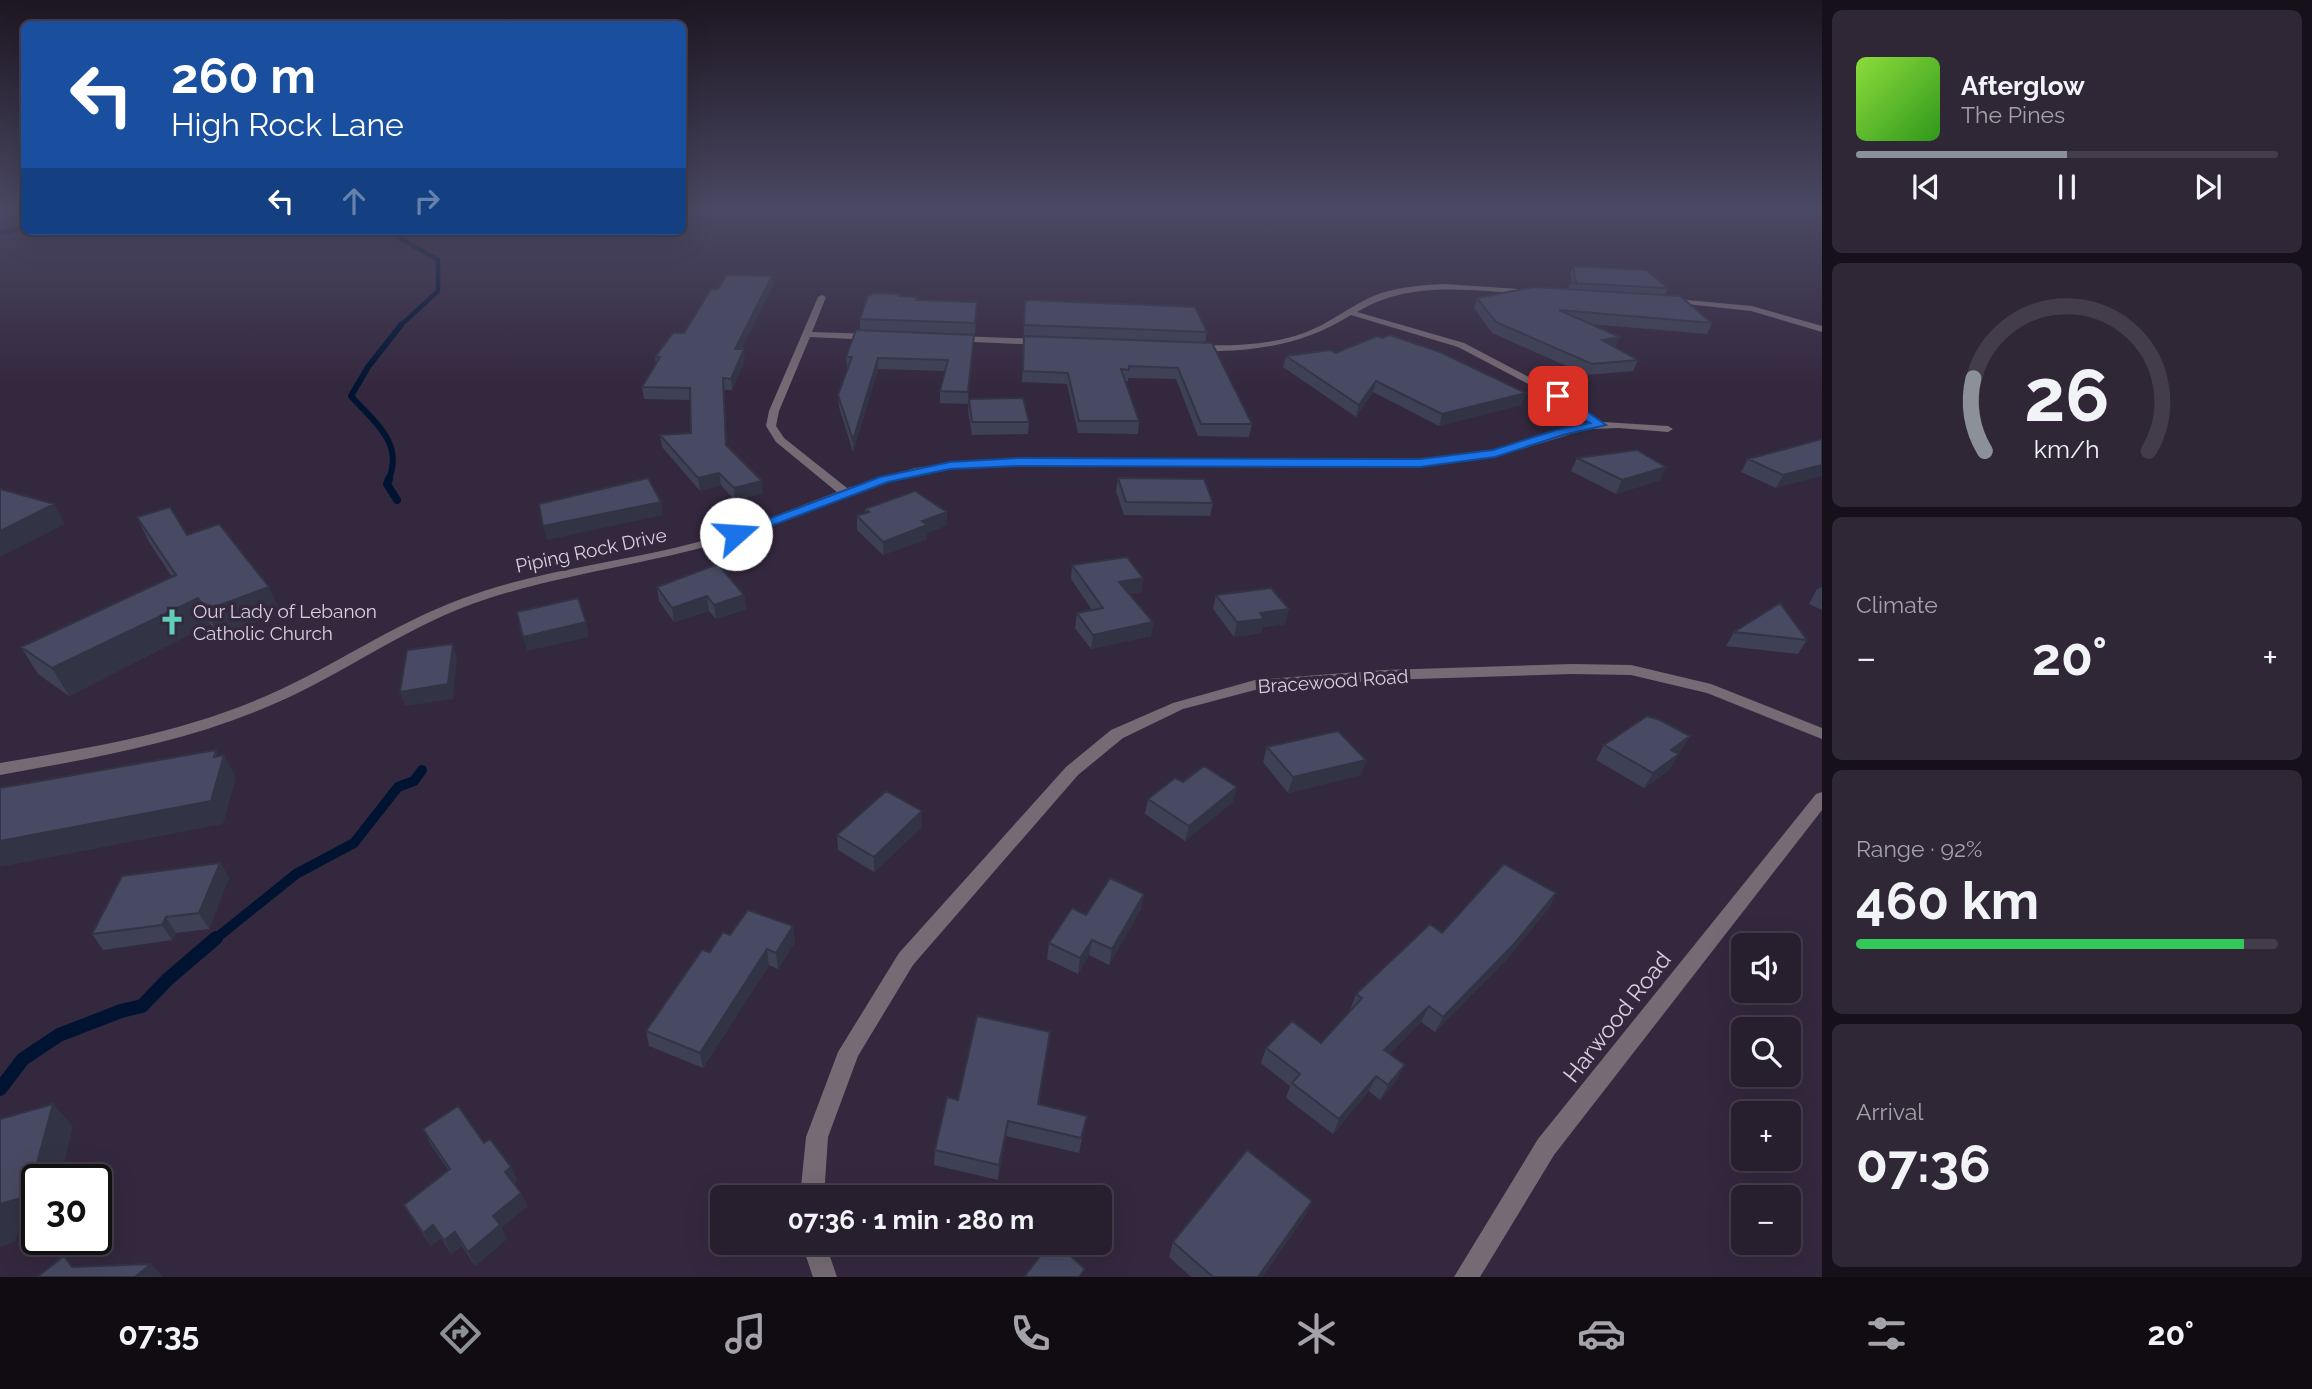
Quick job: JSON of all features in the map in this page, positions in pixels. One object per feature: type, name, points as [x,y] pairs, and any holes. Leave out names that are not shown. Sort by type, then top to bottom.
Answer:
[{"type":"street","points":[[1182,347],[1235,348],[1297,338],[1352,313],[1376,298],[1414,289],[1537,292]]},
{"type":"street","points":[[822,296],[774,411],[771,426],[780,440],[846,493]]},
{"type":"street","points":[[1656,299],[1752,309],[1822,329]]},
{"type":"street","points":[[1352,313],[1461,345],[1558,396],[1600,425]]},
{"type":"street","points":[[808,334],[877,337]]},
{"type":"street","points":[[946,339],[1057,343]]},
{"type":"street","name":"Piping Rock Drive","points":[[0,769],[117,748],[194,729],[288,692],[410,627],[464,602],[543,579],[706,544],[902,474],[970,464],[1361,464],[1444,461],[1495,454],[1560,432],[1600,425],[1668,429]]},
{"type":"street","name":"Bracewood Road","points":[[813,1185],[817,1138],[849,1052],[906,959],[1072,771],[1117,734],[1178,706],[1268,684],[1397,675],[1572,669],[1631,670],[1711,689],[1822,734]]},
{"type":"street","name":"Harwood Road","points":[[1466,1277],[1546,1147],[1822,799]]},
{"type":"street","points":[[817,1255],[825,1277]]},
{"type":"building","points":[[1573,268],[1646,270],[1668,288],[1570,283],[1576,282]]},
{"type":"building","points":[[726,275],[772,276],[735,349],[744,349],[731,379],[723,378],[726,445],[762,481],[734,488],[719,473],[698,478],[660,435],[691,433],[690,388],[642,387],[660,357],[655,357],[673,333],[684,333],[711,289],[718,289]]},
{"type":"building","points":[[1534,287],[1680,296],[1712,323],[1559,310],[1620,337],[1602,340],[1638,360],[1592,364],[1496,322],[1477,298]]},
{"type":"building","points":[[874,293],[900,294],[899,296],[917,297],[916,300],[977,302],[975,323],[860,319],[868,296]]},
{"type":"building","points":[[1025,301],[1195,307],[1207,332],[1024,325]]},
{"type":"building","points":[[856,330],[974,335],[968,392],[940,391],[948,360],[878,358],[853,440],[838,395],[852,357],[846,357]]},
{"type":"building","points":[[1390,335],[1440,352],[1526,393],[1442,414],[1376,381],[1359,405],[1286,356],[1330,350],[1336,353],[1377,336],[1382,338]]},
{"type":"building","points":[[1024,336],[1212,343],[1252,424],[1201,424],[1178,368],[1129,366],[1129,370],[1121,369],[1139,421],[1079,421],[1068,373],[1023,371]]},
{"type":"building","points":[[1023,398],[1029,422],[972,422],[969,399]]},
{"type":"building","points":[[1822,439],[1822,465],[1783,475],[1748,459]]},
{"type":"building","points":[[1637,450],[1666,467],[1622,480],[1577,458]]},
{"type":"building","points":[[648,478],[661,502],[543,526],[539,504]]},
{"type":"building","points":[[1118,478],[1204,479],[1213,503],[1126,502]]},
{"type":"building","points":[[0,489],[54,504],[0,531]]},
{"type":"building","points":[[915,491],[947,512],[922,521],[927,525],[883,542],[857,516],[869,512],[865,509]]},
{"type":"building","points":[[170,507],[187,535],[219,524],[269,587],[206,610],[198,598],[52,668],[21,647],[176,575],[137,517]]},
{"type":"building","points":[[1127,557],[1143,578],[1119,582],[1153,622],[1093,635],[1077,613],[1103,608],[1072,565]]},
{"type":"building","points":[[718,564],[744,595],[714,605],[707,596],[672,608],[657,587]]},
{"type":"building","points":[[1271,588],[1289,609],[1260,613],[1264,619],[1237,622],[1216,595]]},
{"type":"building","points":[[578,598],[586,622],[523,637],[517,612]]},
{"type":"building","points":[[1780,603],[1807,640],[1734,632]]},
{"type":"building","points":[[453,644],[448,684],[400,692],[407,650]]},
{"type":"building","points":[[1647,716],[1690,736],[1671,750],[1679,754],[1653,773],[1604,745]]},
{"type":"building","points":[[1338,731],[1366,760],[1293,777],[1267,747]]},
{"type":"building","points":[[216,750],[214,757],[224,755],[211,801],[0,841],[0,788]]},
{"type":"building","points":[[1204,766],[1237,787],[1189,826],[1148,799],[1175,778],[1183,782]]},
{"type":"building","points":[[886,791],[922,811],[874,857],[837,835]]},
{"type":"building","points":[[220,863],[199,913],[166,917],[162,925],[92,934],[122,876]]},
{"type":"building","points":[[1504,864],[1556,893],[1515,943],[1443,1017],[1429,1006],[1384,1050],[1405,1065],[1388,1085],[1376,1076],[1339,1119],[1292,1083],[1300,1074],[1266,1048],[1292,1021],[1321,1043],[1362,998],[1356,994],[1430,924],[1442,933]]},
{"type":"building","points":[[1110,878],[1144,894],[1112,949],[1092,940],[1080,958],[1049,943],[1072,908],[1086,915]]},
{"type":"building","points":[[748,910],[793,926],[776,953],[767,949],[700,1053],[646,1031],[702,950],[710,952],[723,932],[730,935]]},
{"type":"building","points":[[977,1016],[1050,1032],[1038,1104],[1087,1116],[1081,1138],[1008,1121],[999,1165],[935,1150],[947,1097],[958,1100]]},
{"type":"building","points":[[53,1104],[37,1164],[21,1164],[21,1198],[0,1204],[0,1119]]},
{"type":"building","points":[[458,1106],[484,1143],[490,1139],[511,1167],[505,1172],[521,1193],[493,1216],[500,1225],[468,1252],[455,1232],[444,1240],[433,1225],[423,1233],[404,1205],[450,1169],[423,1129]]},
{"type":"building","points":[[1247,1150],[1312,1201],[1258,1277],[1213,1277],[1173,1242]]},
{"type":"building","points":[[1041,1255],[1069,1255],[1085,1269],[1079,1277],[1024,1277]]},
{"type":"building","points":[[64,1256],[72,1267],[151,1264],[135,1277],[37,1277]]},
{"type":"waterway","points":[[401,326],[438,291],[438,268]]},
{"type":"waterway","points":[[388,481],[393,455],[390,444],[377,424],[351,396],[368,367],[401,326]]},
{"type":"waterway","points":[[389,479],[387,484],[397,500]]},
{"type":"waterway","points":[[214,940],[296,874],[354,843],[398,787],[414,781],[422,770]]},
{"type":"waterway","points":[[0,1089],[23,1059],[59,1035],[121,1011],[142,1006],[168,979],[216,938]]},
{"type":"place","name":"Our Lady of Lebanon Catholic Church","points":[[172,622]]},
{"type":"route","points":[[736,534],[884,479],[950,466],[1018,462],[1420,463],[1495,454],[1560,432],[1600,425],[1558,396]]}]
